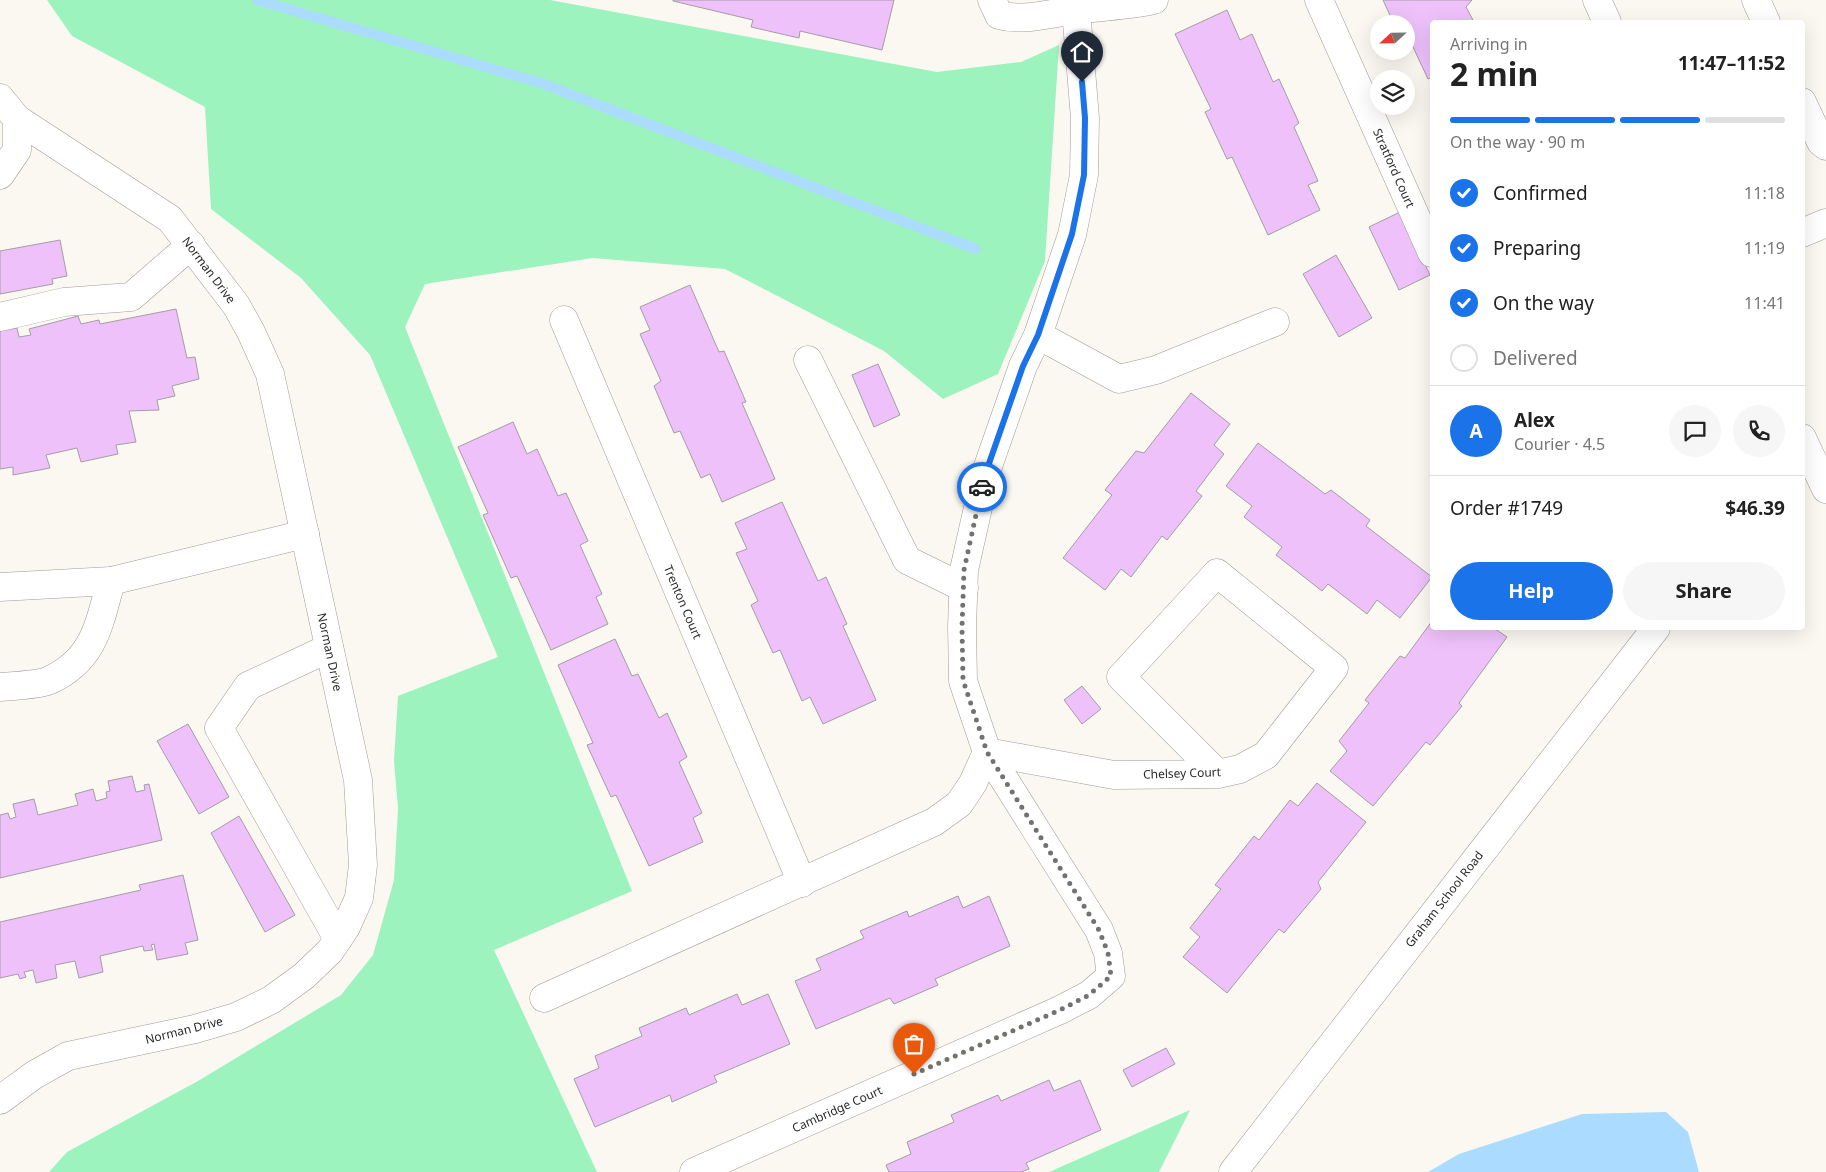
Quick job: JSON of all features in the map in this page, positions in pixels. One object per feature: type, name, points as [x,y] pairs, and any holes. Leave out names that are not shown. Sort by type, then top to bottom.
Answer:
[{"type":"street","points":[[992,0],[999,16],[1010,18],[1075,5],[1138,4],[1154,0]]},
{"type":"street","name":"Stratford Court","points":[[1319,0],[1430,249]]},
{"type":"street","points":[[1597,0],[1606,20]]},
{"type":"street","points":[[1756,0],[1765,20]]},
{"type":"street","points":[[544,998],[934,822],[959,804],[973,783],[987,752],[963,680],[964,570],[986,472],[1023,366],[1038,335],[1072,234],[1084,175],[1085,118],[1075,5]]},
{"type":"street","name":"Norman Drive","points":[[0,98],[18,119],[170,219],[236,306],[251,332],[270,374],[358,780],[363,865],[359,898],[346,927],[330,951],[304,976],[271,1000],[236,1017],[195,1029],[68,1056],[34,1075],[0,1100]]},
{"type":"street","points":[[1805,108],[1821,142],[1826,146]]},
{"type":"street","points":[[0,175],[17,150],[18,119]]},
{"type":"street","points":[[1805,232],[1826,223]]},
{"type":"street","points":[[0,317],[64,302],[132,297],[191,245]]},
{"type":"street","name":"Trenton Court","points":[[564,320],[802,883]]},
{"type":"street","points":[[1038,335],[1119,379],[1156,370],[1275,322]]},
{"type":"street","points":[[808,360],[908,560],[964,588]]},
{"type":"street","points":[[1806,456],[1826,489]]},
{"type":"street","points":[[0,587],[111,582],[305,534]]},
{"type":"street","name":"Chelsey Court","points":[[987,752],[1114,775],[1218,774],[1240,769],[1266,755],[1334,668],[1217,572],[1121,677],[1218,774]]},
{"type":"street","points":[[0,687],[49,681],[80,661],[96,636],[111,582]]},
{"type":"street","name":"Graham School Road","points":[[1233,1172],[1654,630]]},
{"type":"street","points":[[329,648],[248,686],[219,728],[338,939]]},
{"type":"street","name":"Cambridge Court","points":[[694,1172],[1060,1010],[1089,995],[1111,976],[1108,953],[1099,930],[987,752]]},
{"type":"green space","points":[[47,0],[550,0],[937,72],[1021,62],[1059,45],[1045,261],[998,374],[943,399],[884,351],[725,269],[593,258],[425,284],[405,327],[632,891],[494,950],[597,1172],[49,1172],[67,1152],[198,1081],[341,995],[373,955],[394,880],[398,808],[394,761],[398,696],[498,657],[370,355],[301,278],[211,209],[205,107],[72,36]]},
{"type":"green space","points":[[1190,1110],[1159,1172],[1049,1172]]},
{"type":"water","points":[[1666,1112],[1688,1132],[1699,1172],[1428,1172],[1459,1154],[1582,1114]]},
{"type":"building","points":[[673,0],[894,0],[882,50],[800,31],[799,38],[751,27],[753,20]]},
{"type":"building","points":[[1383,0],[1472,0],[1466,7],[1473,20],[1430,20],[1430,78],[1428,79],[1415,51],[1415,15],[1390,15]]},
{"type":"building","points":[[1227,10],[1240,40],[1252,34],[1273,82],[1279,79],[1299,123],[1294,127],[1318,181],[1308,185],[1320,210],[1268,235],[1232,157],[1227,159],[1205,112],[1211,109],[1175,34]]},
{"type":"building","points":[[1400,212],[1430,275],[1399,290],[1369,227]]},
{"type":"building","points":[[60,240],[67,276],[52,279],[53,284],[0,294],[0,251]]},
{"type":"building","points":[[1336,255],[1372,318],[1339,337],[1303,274]]},
{"type":"building","points":[[690,285],[719,352],[724,351],[746,402],[742,403],[775,479],[722,502],[710,474],[701,478],[680,431],[674,433],[654,386],[661,381],[640,334],[650,330],[640,307]]},
{"type":"building","points":[[176,309],[187,358],[195,357],[199,379],[172,386],[175,396],[157,400],[159,410],[129,411],[136,442],[116,445],[118,454],[81,462],[77,448],[46,455],[50,468],[13,475],[13,467],[0,469],[0,331],[17,328],[19,337],[31,335],[29,329],[78,316],[81,324],[99,320],[100,324]]},
{"type":"building","points":[[878,364],[900,415],[874,427],[852,375]]},
{"type":"building","points":[[1191,393],[1230,424],[1214,445],[1224,454],[1196,491],[1202,496],[1167,540],[1162,536],[1131,577],[1121,569],[1105,590],[1063,558],[1112,495],[1105,490],[1136,451],[1144,453]]},
{"type":"building","points":[[513,422],[527,454],[537,449],[558,496],[566,493],[588,541],[580,545],[602,594],[596,597],[608,624],[551,650],[517,576],[511,578],[483,515],[488,513],[458,447]]},
{"type":"building","points":[[1258,443],[1325,494],[1331,490],[1370,520],[1366,526],[1430,575],[1430,580],[1400,618],[1377,600],[1367,614],[1328,584],[1322,591],[1276,555],[1282,547],[1244,517],[1252,506],[1226,486]]},
{"type":"building","points":[[782,502],[818,581],[826,577],[847,624],[843,626],[876,700],[823,724],[810,697],[802,701],[780,650],[773,653],[751,605],[758,601],[736,553],[747,549],[735,523]]},
{"type":"building","points":[[1430,624],[1430,630],[1497,630],[1507,637],[1459,703],[1462,706],[1430,745],[1426,742],[1373,806],[1330,771],[1347,751],[1339,741],[1369,703],[1365,700],[1400,656],[1405,658]]},
{"type":"building","points":[[615,639],[632,676],[638,674],[659,718],[667,713],[687,757],[679,762],[702,813],[693,818],[703,842],[649,866],[616,795],[611,797],[587,745],[593,743],[558,665]]},
{"type":"building","points":[[1082,686],[1101,709],[1082,724],[1064,700]]},
{"type":"building","points":[[188,724],[229,797],[199,814],[157,741]]},
{"type":"building","points":[[132,776],[136,792],[145,790],[144,785],[149,784],[162,840],[0,878],[0,815],[8,813],[10,819],[16,817],[13,804],[34,799],[38,815],[78,805],[75,794],[93,789],[96,801],[107,798],[106,792],[110,791],[108,781]]},
{"type":"building","points":[[1317,783],[1366,822],[1318,882],[1321,889],[1284,933],[1279,929],[1227,993],[1183,957],[1200,937],[1190,928],[1221,889],[1215,885],[1254,836],[1259,840],[1290,800],[1298,806]]},
{"type":"building","points":[[239,816],[295,915],[265,932],[211,833]]},
{"type":"building","points":[[183,875],[198,940],[185,943],[188,954],[157,960],[154,944],[151,945],[153,950],[144,951],[143,946],[100,956],[103,972],[79,978],[75,961],[55,965],[57,978],[36,983],[33,970],[24,972],[26,977],[20,979],[18,974],[0,978],[0,922],[141,890],[139,885]]},
{"type":"building","points":[[958,896],[963,908],[989,896],[1010,946],[935,979],[938,985],[894,1004],[890,998],[816,1029],[795,981],[821,970],[816,959],[864,938],[860,931],[907,911],[909,917]]},
{"type":"building","points":[[737,994],[742,1005],[768,994],[790,1044],[714,1076],[717,1082],[672,1102],[670,1095],[595,1127],[574,1079],[599,1068],[595,1056],[642,1036],[639,1028],[686,1008],[689,1015]]},
{"type":"building","points":[[1166,1048],[1175,1064],[1132,1087],[1123,1070]]},
{"type":"building","points":[[1049,1080],[1054,1091],[1080,1080],[1101,1130],[1026,1163],[1029,1169],[1021,1172],[889,1172],[886,1165],[911,1154],[907,1142],[954,1122],[951,1115],[998,1095],[1001,1101]]},
{"type":"waterway","points":[[257,0],[541,83],[976,249]]},
{"type":"way so far","points":[[914,1074],[1060,1010],[1089,995],[1111,976],[1108,953],[1099,930],[987,752],[963,680],[964,570],[982,487]]},
{"type":"route","points":[[982,487],[1023,366],[1038,335],[1072,234],[1084,175],[1085,118],[1082,82]]}]
